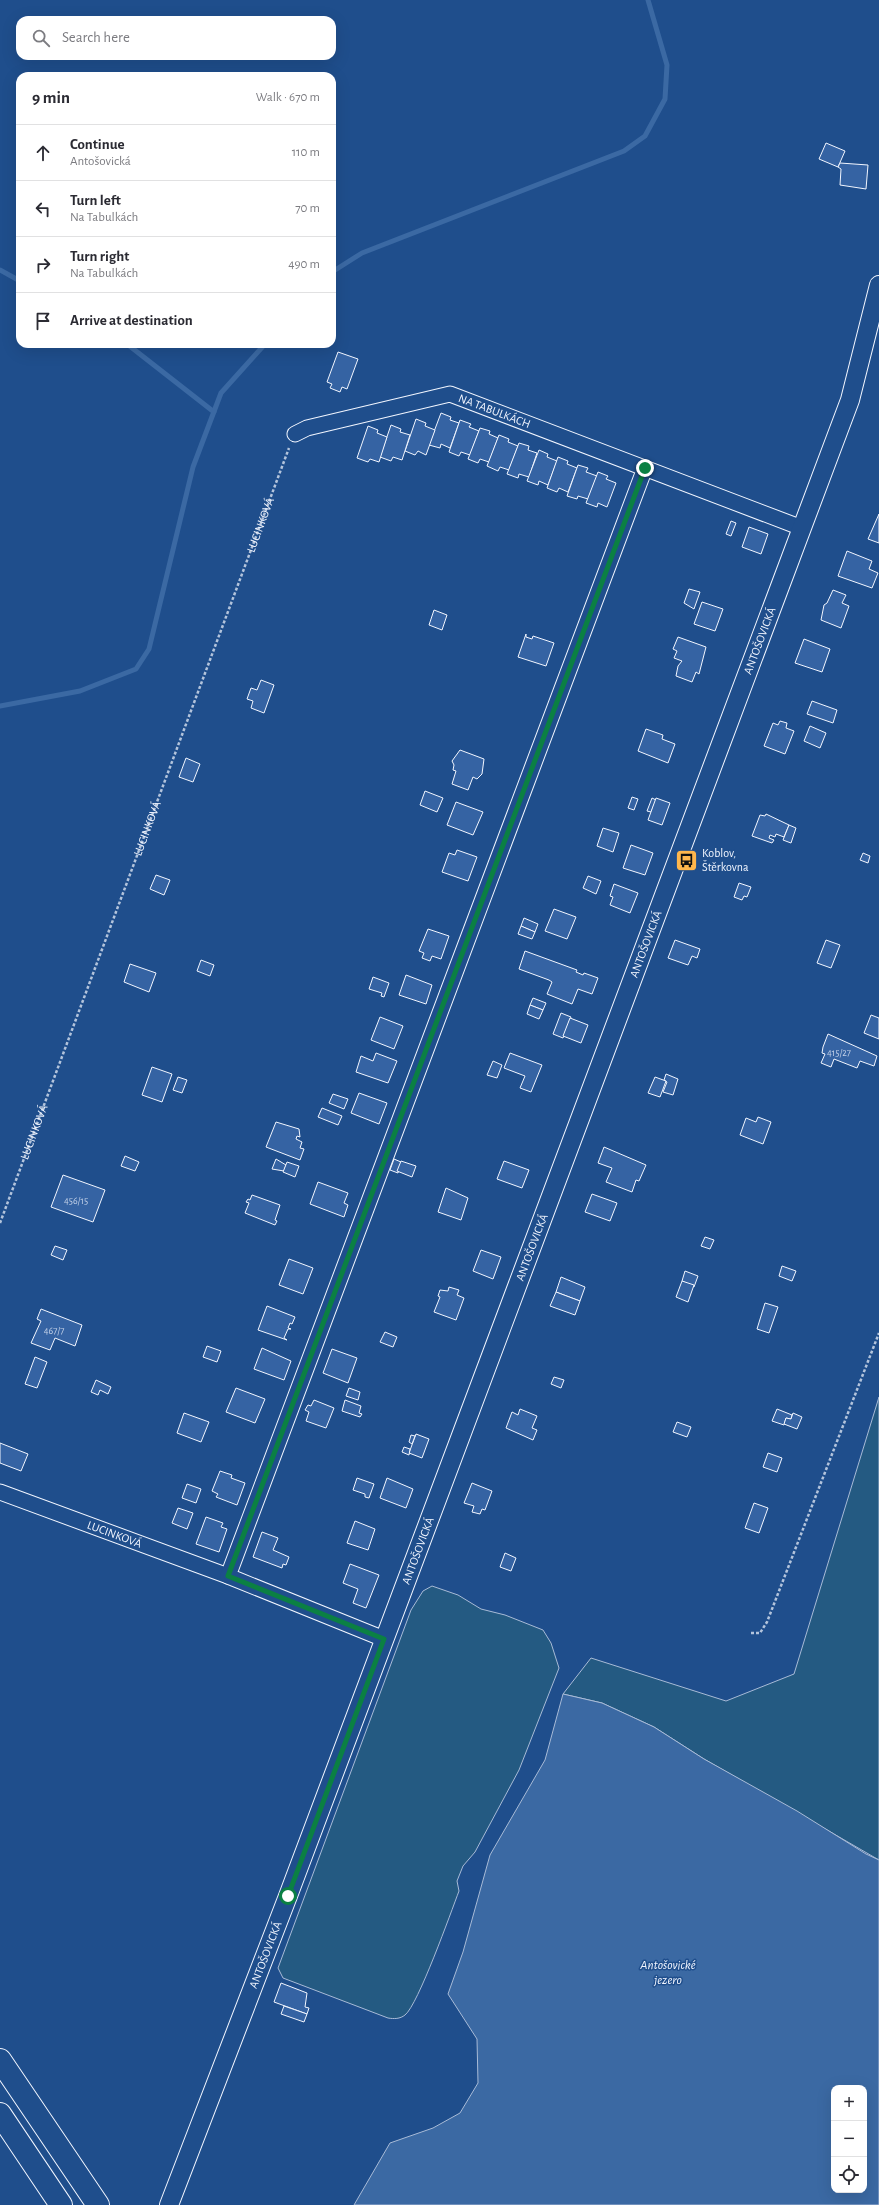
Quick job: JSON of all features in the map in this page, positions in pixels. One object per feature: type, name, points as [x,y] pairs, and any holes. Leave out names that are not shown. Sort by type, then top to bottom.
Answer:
[{"type":"highway","points":[[0,2060],[96,2203]]},
{"type":"highway","points":[[0,2114],[61,2205]]},
{"type":"street","name":"ANTOŠOVICKÁ","points":[[169,2205],[384,1639],[850,400],[879,285]]},
{"type":"street","name":"NA TABULKÁCH","points":[[295,434],[307,428],[450,394],[802,528]]},
{"type":"street","points":[[384,1639],[228,1576],[645,468]]},
{"type":"street","name":"LUCINKOVÁ","points":[[0,1492],[228,1576]]},
{"type":"path","name":"LUCINKOVÁ","points":[[0,1223],[295,434]]},
{"type":"path","points":[[751,1634],[760,1633],[767,1622],[879,1333]]},
{"type":"shaded area","points":[[879,1397],[879,1860],[704,1759],[654,1727],[602,1703],[563,1694],[591,1658],[726,1701],[794,1674]]},
{"type":"shaded area","points":[[432,1586],[458,1595],[481,1609],[505,1615],[543,1630],[551,1643],[559,1668],[519,1770],[475,1852],[463,1866],[457,1881],[459,1891],[426,1977],[411,2008],[405,2015],[395,2019],[388,2018],[283,1978],[278,1968],[411,1610],[423,1591]]},
{"type":"water","name":"Antošovické jezero","points":[[563,1694],[602,1703],[654,1727],[704,1759],[797,1811],[866,1854],[879,1860],[879,2205],[354,2205],[390,2143],[433,2128],[460,2113],[478,2083],[477,2039],[448,1994],[463,1952],[490,1855],[545,1760]]},
{"type":"building","points":[[826,143],[845,151],[838,167],[819,159]]},
{"type":"building","points":[[840,163],[868,165],[866,189],[840,185],[841,169],[838,167]]},
{"type":"building","points":[[338,352],[358,359],[347,389],[342,387],[340,392],[330,388],[332,384],[327,382]]},
{"type":"building","points":[[441,413],[451,417],[450,420],[459,423],[450,448],[441,444],[440,448],[429,445]]},
{"type":"building","points":[[416,419],[426,423],[425,426],[435,430],[426,455],[418,451],[415,455],[405,451]]},
{"type":"building","points":[[460,420],[471,424],[469,427],[479,431],[470,455],[461,452],[459,456],[449,452]]},
{"type":"building","points":[[391,425],[401,429],[400,432],[410,435],[402,460],[393,457],[391,461],[380,457]]},
{"type":"building","points":[[368,426],[378,430],[377,433],[387,437],[379,462],[370,459],[368,462],[357,458]]},
{"type":"building","points":[[480,428],[490,431],[489,434],[498,438],[489,462],[480,459],[478,463],[468,459]]},
{"type":"building","points":[[499,435],[509,439],[508,442],[518,446],[509,470],[500,467],[498,471],[487,466]]},
{"type":"building","points":[[519,443],[529,446],[528,450],[537,453],[529,477],[519,474],[518,478],[507,474]]},
{"type":"building","points":[[539,450],[548,454],[547,457],[557,461],[548,485],[539,481],[538,485],[527,481]]},
{"type":"building","points":[[558,457],[568,461],[567,464],[577,468],[568,492],[559,488],[557,492],[547,488]]},
{"type":"building","points":[[578,465],[588,468],[586,472],[597,476],[588,499],[578,496],[577,499],[567,496]]},
{"type":"building","points":[[598,472],[608,476],[606,479],[616,483],[607,507],[598,503],[597,507],[586,503]]},
{"type":"building","points":[[879,514],[879,543],[868,539]]},
{"type":"building","points":[[731,521],[736,523],[731,536],[726,534]]},
{"type":"building","points":[[749,527],[768,534],[761,554],[742,547]]},
{"type":"building","points":[[847,551],[872,561],[869,569],[878,573],[872,588],[838,576]]},
{"type":"building","points":[[689,589],[700,592],[694,609],[684,603]]},
{"type":"building","points":[[833,590],[846,595],[842,603],[849,606],[841,628],[821,620],[824,605],[827,603]]},
{"type":"building","points":[[702,602],[723,609],[715,631],[694,624]]},
{"type":"building","points":[[434,610],[447,615],[442,630],[429,625]]},
{"type":"building","points":[[526,634],[526,637],[532,639],[533,636],[554,643],[546,666],[518,657]]},
{"type":"building","points":[[678,637],[706,647],[699,674],[696,672],[692,682],[676,676],[678,666],[682,661],[674,658],[677,651],[673,649]]},
{"type":"building","points":[[804,639],[830,649],[822,672],[795,663]]},
{"type":"building","points":[[261,680],[274,685],[264,713],[251,708],[253,701],[247,699],[251,688],[257,690]]},
{"type":"building","points":[[812,701],[837,710],[833,723],[807,714]]},
{"type":"building","points":[[780,721],[787,723],[786,728],[794,731],[785,754],[764,746],[773,723],[778,725]]},
{"type":"building","points":[[810,726],[826,733],[820,748],[804,741]]},
{"type":"building","points":[[646,729],[663,735],[662,739],[675,744],[668,763],[638,751]]},
{"type":"building","points":[[460,750],[484,759],[482,774],[477,779],[473,777],[468,790],[452,784],[456,771],[453,770],[454,765],[452,761]]},
{"type":"building","points":[[186,758],[200,764],[193,782],[179,777]]},
{"type":"building","points":[[425,791],[443,798],[437,812],[420,805]]},
{"type":"building","points":[[632,797],[638,799],[634,810],[628,808]]},
{"type":"building","points":[[652,798],[656,800],[651,812],[647,811]]},
{"type":"building","points":[[656,798],[670,803],[662,825],[648,820]]},
{"type":"building","points":[[456,802],[483,812],[473,835],[447,825]]},
{"type":"building","points":[[766,814],[789,825],[784,837],[776,834],[775,837],[770,835],[769,838],[774,840],[772,843],[752,836],[760,815],[765,816]]},
{"type":"building","points":[[789,825],[796,828],[791,843],[783,840]]},
{"type":"building","points":[[603,828],[619,833],[613,852],[597,846]]},
{"type":"building","points":[[631,845],[653,853],[645,875],[623,868]]},
{"type":"building","points":[[457,850],[477,857],[468,881],[442,872],[449,853],[455,855]]},
{"type":"building","points":[[863,853],[870,856],[868,863],[860,860]]},
{"type":"building","points":[[156,875],[170,880],[164,895],[150,889]]},
{"type":"building","points":[[588,876],[601,881],[596,894],[583,888]]},
{"type":"building","points":[[739,883],[751,887],[747,897],[744,896],[742,900],[734,897]]},
{"type":"building","points":[[614,884],[638,893],[630,913],[610,905],[613,897],[610,896]]},
{"type":"building","points":[[554,909],[576,917],[567,939],[545,931]]},
{"type":"building","points":[[524,918],[538,924],[535,932],[521,926]]},
{"type":"building","points":[[521,926],[535,932],[532,939],[518,934]]},
{"type":"building","points":[[428,929],[449,936],[441,959],[432,956],[430,961],[422,958],[424,953],[419,951]]},
{"type":"building","points":[[675,940],[700,949],[697,958],[692,956],[688,965],[668,958]]},
{"type":"building","points":[[826,940],[840,945],[831,968],[817,963]]},
{"type":"building","points":[[525,951],[577,970],[576,972],[583,975],[584,973],[598,978],[592,994],[578,989],[572,1004],[547,994],[552,982],[519,969]]},
{"type":"building","points":[[201,960],[214,965],[210,976],[197,971]]},
{"type":"building","points":[[130,964],[156,973],[149,992],[124,982]]},
{"type":"building","points":[[406,975],[432,985],[426,1004],[399,995]]},
{"type":"building","points":[[373,977],[389,983],[384,997],[381,996],[382,993],[369,989]]},
{"type":"building","points":[[533,998],[546,1003],[543,1010],[530,1005]]},
{"type":"building","points":[[530,1005],[543,1010],[539,1019],[527,1014]]},
{"type":"building","points":[[561,1013],[571,1017],[563,1038],[553,1034]]},
{"type":"building","points":[[871,1015],[879,1018],[879,1039],[864,1033]]},
{"type":"building","points":[[380,1017],[403,1026],[394,1049],[371,1040]]},
{"type":"building","points":[[570,1018],[588,1025],[581,1043],[563,1036]]},
{"type":"building","points":[[828,1034],[877,1056],[874,1066],[860,1061],[857,1068],[834,1059],[831,1067],[821,1063],[825,1054],[822,1053],[823,1047]]},
{"type":"building","points":[[376,1053],[397,1061],[388,1083],[356,1072],[361,1056],[373,1061]]},
{"type":"building","points":[[510,1053],[542,1065],[531,1092],[520,1088],[525,1076],[504,1068]]},
{"type":"building","points":[[493,1061],[502,1065],[497,1078],[487,1075]]},
{"type":"building","points":[[152,1067],[172,1074],[162,1102],[142,1095]]},
{"type":"building","points":[[666,1074],[678,1079],[673,1095],[663,1092],[667,1082],[664,1080]]},
{"type":"building","points":[[178,1077],[187,1080],[182,1093],[173,1090]]},
{"type":"building","points":[[655,1077],[666,1081],[660,1097],[648,1093]]},
{"type":"building","points":[[359,1093],[387,1103],[379,1124],[351,1113]]},
{"type":"building","points":[[333,1094],[348,1099],[344,1109],[329,1103]]},
{"type":"building","points":[[322,1108],[342,1116],[338,1125],[318,1117]]},
{"type":"building","points":[[758,1117],[771,1122],[763,1144],[740,1135],[746,1118],[756,1122]]},
{"type":"building","points":[[276,1122],[299,1129],[300,1137],[297,1136],[296,1139],[302,1142],[300,1148],[304,1149],[300,1160],[266,1147]]},
{"type":"building","points":[[604,1147],[646,1165],[639,1181],[636,1180],[632,1192],[606,1182],[612,1168],[598,1163]]},
{"type":"building","points":[[125,1156],[139,1162],[135,1171],[121,1166]]},
{"type":"building","points":[[276,1159],[286,1165],[284,1171],[272,1169]]},
{"type":"building","points":[[394,1159],[401,1162],[398,1173],[390,1170]]},
{"type":"building","points":[[401,1161],[416,1166],[412,1177],[397,1171]]},
{"type":"building","points":[[504,1161],[529,1170],[522,1188],[497,1179]]},
{"type":"building","points":[[287,1162],[299,1166],[295,1177],[283,1172]]},
{"type":"building","points":[[63,1175],[105,1190],[93,1222],[51,1207]]},
{"type":"building","points":[[318,1182],[348,1193],[344,1203],[348,1205],[344,1217],[310,1204]]},
{"type":"building","points":[[446,1188],[468,1198],[461,1220],[438,1212]]},
{"type":"building","points":[[592,1194],[617,1203],[610,1221],[585,1212]]},
{"type":"building","points":[[252,1195],[280,1205],[275,1220],[277,1221],[275,1225],[245,1213],[249,1203],[246,1202],[248,1199],[250,1200]]},
{"type":"building","points":[[705,1237],[714,1240],[710,1249],[701,1246]]},
{"type":"building","points":[[55,1246],[67,1250],[63,1260],[51,1255]]},
{"type":"building","points":[[481,1250],[501,1257],[493,1279],[473,1271]]},
{"type":"building","points":[[289,1259],[313,1268],[303,1294],[279,1285]]},
{"type":"building","points":[[782,1266],[796,1271],[792,1281],[779,1276]]},
{"type":"building","points":[[685,1271],[698,1276],[694,1287],[682,1281]]},
{"type":"building","points":[[561,1277],[585,1287],[580,1301],[556,1292]]},
{"type":"building","points":[[682,1281],[694,1285],[688,1302],[676,1297]]},
{"type":"building","points":[[449,1287],[459,1290],[457,1295],[464,1298],[456,1320],[434,1312],[440,1297],[438,1296],[440,1290],[448,1291]]},
{"type":"building","points":[[556,1292],[580,1301],[575,1315],[550,1306]]},
{"type":"building","points":[[765,1303],[778,1307],[769,1333],[757,1329]]},
{"type":"building","points":[[267,1306],[295,1317],[292,1324],[290,1323],[288,1328],[291,1329],[288,1329],[284,1338],[287,1340],[258,1330]]},
{"type":"building","points":[[41,1309],[82,1325],[75,1346],[55,1338],[50,1350],[31,1343],[41,1321],[37,1319]]},
{"type":"building","points":[[385,1332],[397,1337],[393,1347],[380,1342]]},
{"type":"building","points":[[207,1346],[221,1351],[217,1362],[203,1357]]},
{"type":"building","points":[[262,1348],[291,1361],[284,1380],[254,1369]]},
{"type":"building","points":[[332,1349],[357,1358],[348,1383],[323,1373]]},
{"type":"building","points":[[35,1357],[47,1362],[37,1388],[25,1384]]},
{"type":"building","points":[[554,1377],[564,1380],[561,1388],[551,1384]]},
{"type":"building","points":[[96,1380],[111,1387],[108,1394],[100,1390],[98,1395],[91,1392]]},
{"type":"building","points":[[236,1388],[265,1399],[255,1423],[226,1412]]},
{"type":"building","points":[[349,1388],[360,1392],[358,1400],[346,1396]]},
{"type":"building","points":[[314,1400],[334,1408],[326,1428],[306,1421],[309,1412],[305,1410],[308,1405],[311,1406]]},
{"type":"building","points":[[345,1400],[361,1406],[359,1413],[362,1414],[360,1417],[342,1411]]},
{"type":"building","points":[[520,1409],[537,1416],[532,1428],[537,1430],[533,1440],[506,1428],[512,1412],[518,1415]]},
{"type":"building","points":[[777,1409],[792,1415],[791,1419],[786,1418],[784,1425],[772,1421]]},
{"type":"building","points":[[184,1413],[209,1422],[201,1442],[177,1433]]},
{"type":"building","points":[[793,1413],[802,1417],[797,1429],[784,1424],[786,1418],[791,1419]]},
{"type":"building","points":[[677,1422],[691,1427],[687,1437],[673,1432]]},
{"type":"building","points":[[416,1434],[429,1439],[422,1458],[409,1453]]},
{"type":"building","points":[[411,1435],[415,1436],[412,1444],[409,1442]]},
{"type":"building","points":[[0,1443],[28,1454],[21,1471],[0,1463]]},
{"type":"building","points":[[404,1447],[410,1449],[409,1455],[402,1452]]},
{"type":"building","points":[[768,1453],[782,1458],[777,1472],[763,1467]]},
{"type":"building","points":[[220,1471],[232,1475],[231,1478],[245,1483],[237,1505],[216,1497],[218,1494],[212,1491]]},
{"type":"building","points":[[357,1478],[374,1484],[369,1498],[365,1497],[365,1494],[353,1490]]},
{"type":"building","points":[[387,1478],[413,1489],[406,1508],[380,1498]]},
{"type":"building","points":[[472,1483],[492,1491],[485,1510],[482,1509],[480,1514],[472,1512],[474,1506],[464,1503]]},
{"type":"building","points":[[187,1484],[201,1489],[196,1503],[182,1498]]},
{"type":"building","points":[[754,1503],[768,1508],[759,1533],[745,1528]]},
{"type":"building","points":[[178,1508],[193,1513],[187,1529],[172,1523]]},
{"type":"building","points":[[206,1517],[223,1523],[221,1527],[227,1529],[219,1552],[196,1544]]},
{"type":"building","points":[[355,1521],[375,1529],[368,1550],[347,1543]]},
{"type":"building","points":[[262,1532],[278,1538],[273,1550],[289,1557],[286,1565],[283,1564],[282,1568],[253,1557]]},
{"type":"building","points":[[505,1553],[516,1558],[511,1571],[500,1567]]},
{"type":"building","points":[[350,1564],[379,1575],[366,1608],[353,1603],[358,1589],[343,1583]]},
{"type":"building","points":[[281,1983],[307,1993],[305,2007],[309,2008],[307,2014],[274,2002]]},
{"type":"building","points":[[284,2006],[307,2014],[304,2022],[281,2014]]},
{"type":"waterway","points":[[336,269],[362,253],[624,151],[645,136],[665,99],[667,65],[648,0]]},
{"type":"waterway","points":[[0,270],[16,279]]},
{"type":"waterway","points":[[132,348],[214,412]]},
{"type":"waterway","points":[[0,706],[80,691],[136,669],[149,649],[193,467],[221,393],[261,348]]},
{"type":"place","name":"Koblov, Štěrkovna","points":[[686,860]]},
{"type":"route","points":[[288,1896],[384,1639],[228,1576],[645,468]]}]
